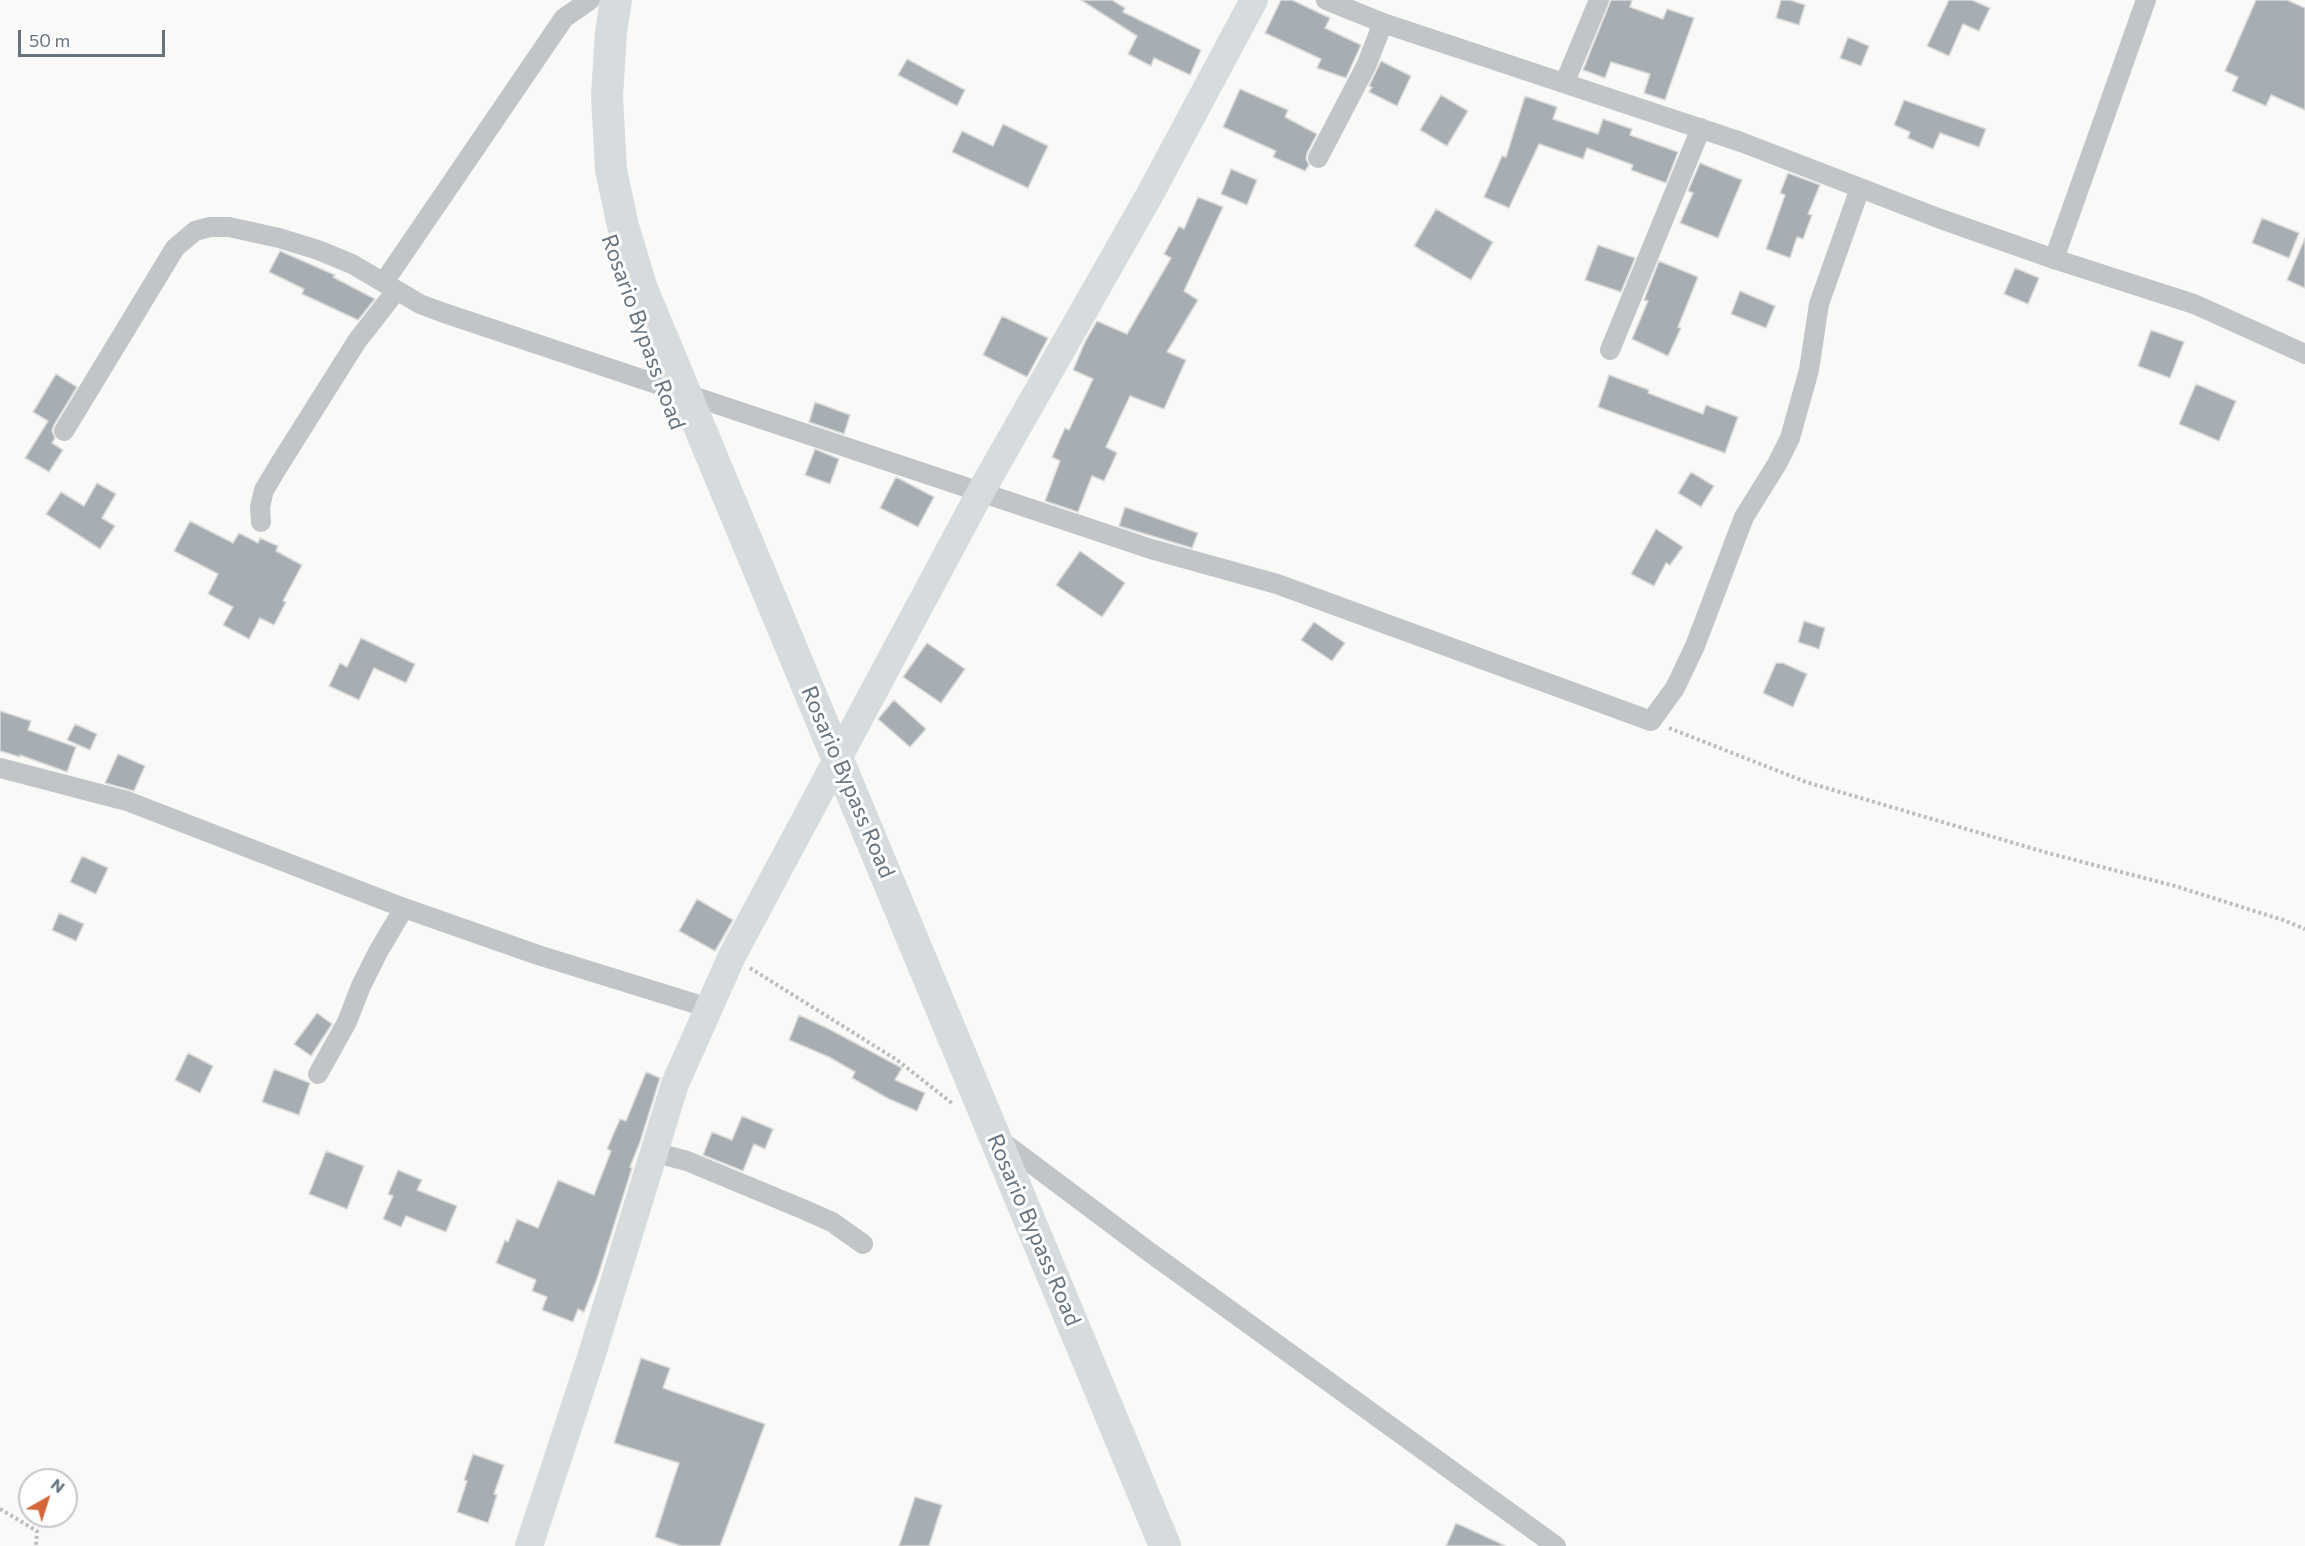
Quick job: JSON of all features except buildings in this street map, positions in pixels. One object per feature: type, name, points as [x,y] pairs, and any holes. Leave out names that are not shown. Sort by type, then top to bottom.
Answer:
[{"type":"main road","name":"Rosario Bypass Road","points":[[596,0],[589,105],[596,179],[607,240],[832,768],[995,1136],[1165,1546]]},
{"type":"main road","name":"Rosario Bypass Road","points":[[616,0],[611,32],[608,96],[611,170],[623,226],[671,388]]},
{"type":"main road","name":"Rosario Bypass Road","points":[[832,768],[963,1112],[1142,1546]]},
{"type":"street","points":[[261,522],[260,507],[264,490],[390,286],[564,18],[590,0]]},
{"type":"street","points":[[529,1546],[592,1354],[675,1084],[732,956],[980,493],[1149,196],[1254,0]]},
{"type":"street","points":[[1326,0],[1383,23],[1701,128],[2054,259],[2194,303],[2305,354]]},
{"type":"street","points":[[1565,82],[1599,0]]},
{"type":"street","points":[[2054,259],[2146,0]]},
{"type":"street","points":[[1318,158],[1366,66],[1383,23]]},
{"type":"street","points":[[1610,351],[1701,128]]},
{"type":"street","points":[[63,431],[175,248],[195,231],[210,226],[229,227],[279,238],[327,254],[420,304],[444,313],[1151,549],[1298,591],[1651,721],[1675,688],[1695,646],[1744,517],[1777,464],[1790,438],[1809,370],[1820,304],[1860,188]]},
{"type":"street","points":[[0,768],[127,801],[404,908],[538,955],[709,1008]]},
{"type":"street","points":[[318,1074],[347,1022],[378,952],[404,908]]},
{"type":"street","points":[[995,1136],[1148,1251],[1556,1546]]},
{"type":"street","points":[[653,1152],[687,1161],[805,1210],[832,1222],[863,1244]]},
{"type":"path","points":[[1651,721],[1806,782],[2048,853],[2175,886],[2305,929]]},
{"type":"path","points":[[732,956],[897,1060],[963,1112]]},
{"type":"path","points":[[0,1509],[37,1531],[36,1546]]}]
